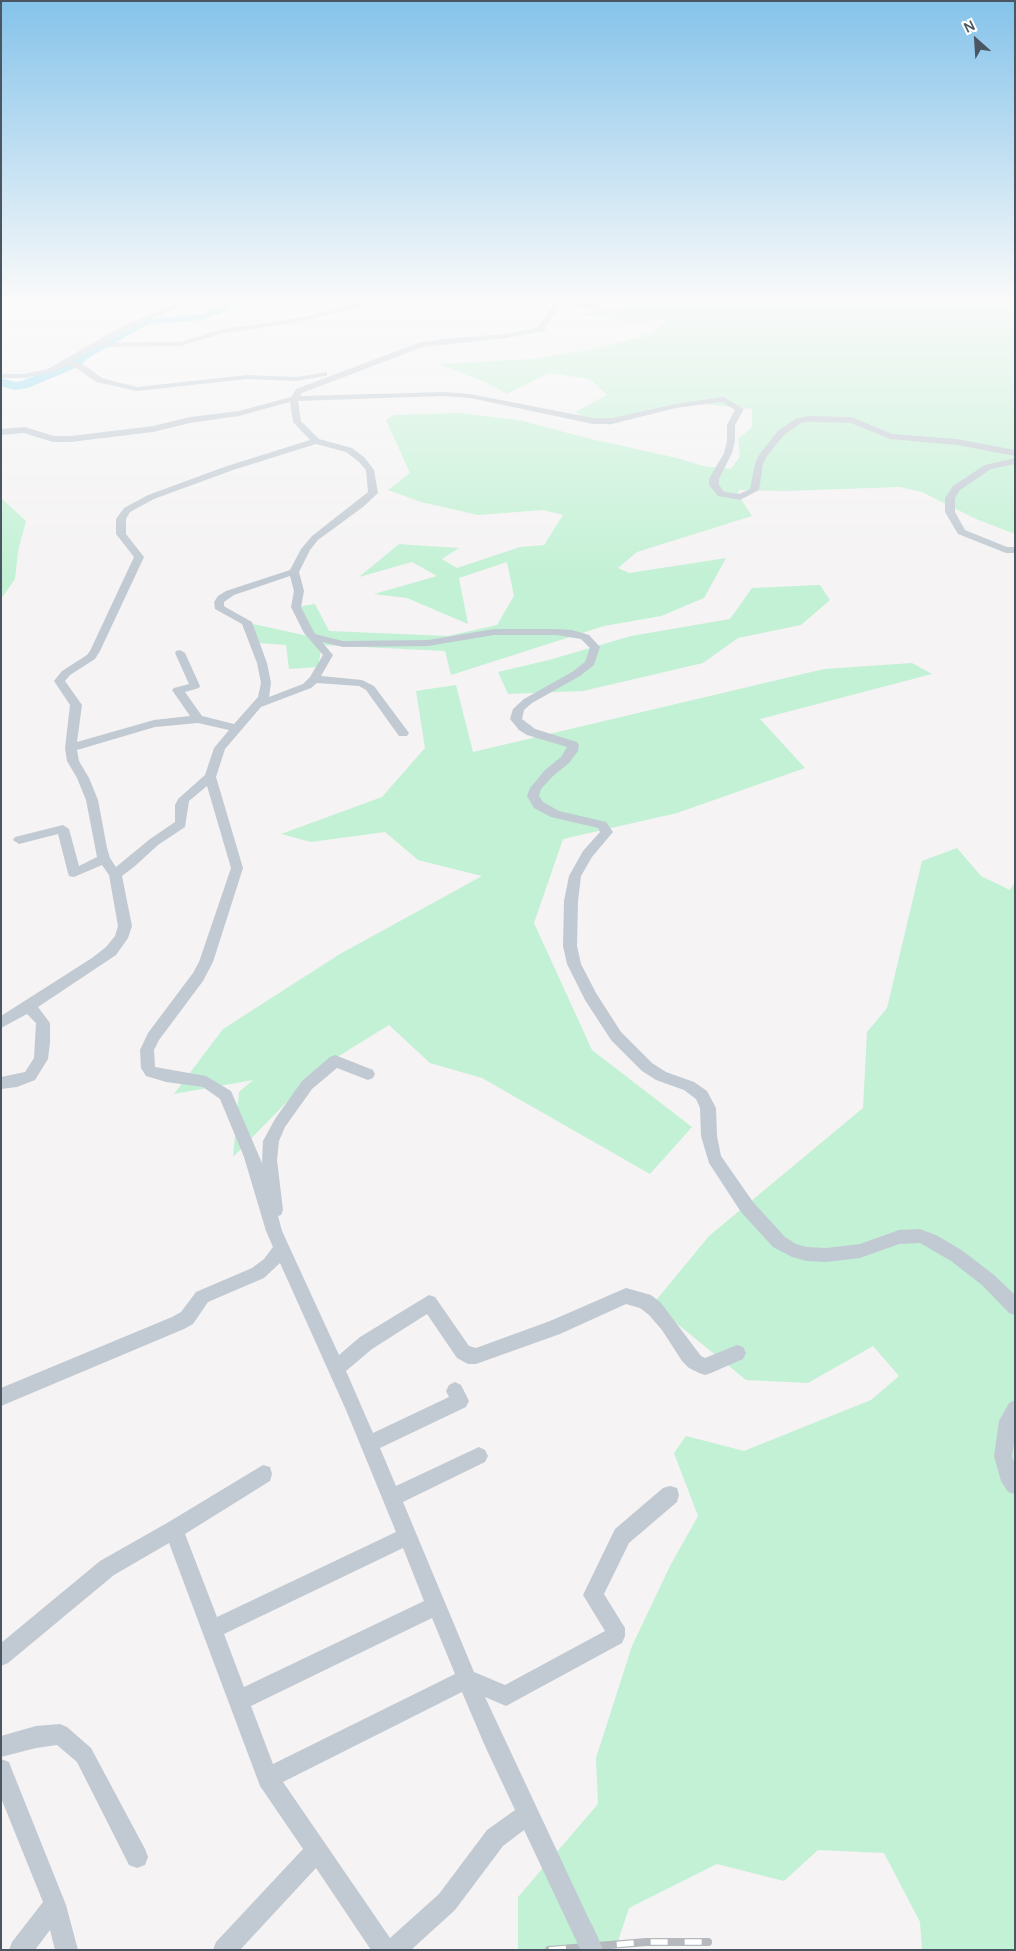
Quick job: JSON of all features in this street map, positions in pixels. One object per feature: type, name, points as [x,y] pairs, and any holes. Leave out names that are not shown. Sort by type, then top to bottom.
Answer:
[{"type":"street","points":[[298,393],[294,399],[297,422],[316,441]]},
{"type":"street","points":[[1,432],[25,430],[53,439],[71,440],[153,429],[294,399],[444,394],[470,396],[593,421],[612,421],[676,406],[723,399],[740,409],[731,425],[731,441],[728,454],[714,479],[714,485],[722,494],[740,497],[754,490],[759,464],[781,433],[798,421],[808,419],[852,420],[890,436],[957,442],[1015,453]]},
{"type":"street","points":[[1,1023],[111,952],[121,938],[125,926],[115,874],[104,859],[92,800],[73,760],[71,748],[76,705],[58,681],[95,652],[139,557],[121,534],[121,519],[127,510],[150,497],[316,441],[333,444],[349,450],[362,460],[370,470],[372,493],[360,505],[315,538],[301,557],[294,572],[299,592],[296,607],[311,636],[328,654],[314,679],[307,686],[260,704]]},
{"type":"street","points":[[1015,461],[988,467],[956,488],[950,498],[950,512],[961,532],[1006,550],[1015,550]]},
{"type":"street","points":[[115,874],[131,863],[154,842],[181,824],[181,805],[184,799],[210,777],[220,748],[235,728],[260,704],[263,698],[266,684],[262,663],[256,642],[247,622],[223,610],[219,607],[219,602],[230,593],[294,572]]},
{"type":"street","points":[[311,636],[343,644],[428,643],[494,632],[557,632],[572,633],[585,637],[595,647],[590,663],[576,674],[528,700],[519,709],[516,719],[531,732],[573,745],[572,752],[536,788],[533,796],[538,805],[555,814],[602,825],[607,832],[587,854],[575,876],[570,901],[570,946],[574,964],[590,996],[616,1036],[647,1067],[661,1076],[689,1086],[702,1096],[708,1108],[709,1136],[714,1158],[747,1207],[779,1242],[792,1250],[807,1254],[826,1255],[860,1250],[899,1237],[920,1236],[957,1256],[988,1280],[1015,1307]]},
{"type":"street","points":[[180,653],[194,686],[178,690],[198,719]]},
{"type":"street","points":[[314,679],[362,684],[370,688],[403,733]]},
{"type":"street","points":[[71,748],[154,724],[198,719],[235,728]]},
{"type":"street","points":[[210,777],[238,868],[206,962],[198,977],[153,1037],[147,1050],[148,1068],[151,1072],[166,1076],[206,1082],[226,1095],[252,1157],[274,1231],[369,1444],[466,1680],[587,1940]]},
{"type":"street","points":[[19,840],[63,829],[74,873],[104,859]]},
{"type":"street","points":[[1,1083],[17,1081],[30,1076],[41,1059],[43,1024],[40,1018],[28,1006]]},
{"type":"street","points":[[274,1231],[275,1206],[269,1160],[271,1141],[280,1123],[307,1085],[335,1061],[368,1074]]},
{"type":"street","points":[[1,1397],[178,1323],[186,1318],[202,1297],[258,1273],[270,1264],[282,1248]]},
{"type":"street","points":[[336,1368],[366,1343],[429,1303],[463,1352],[468,1356],[476,1356],[554,1328],[626,1296],[645,1301],[655,1309],[695,1362],[705,1367],[737,1353]]},
{"type":"street","points":[[369,1444],[460,1401],[455,1392]]},
{"type":"street","points":[[1015,1409],[1008,1421],[1003,1456],[1008,1474],[1015,1486]]},
{"type":"street","points":[[391,1498],[478,1456]]},
{"type":"street","points":[[1,1656],[107,1568],[174,1530],[263,1474]]},
{"type":"street","points":[[268,1778],[466,1680],[506,1696],[615,1636],[615,1628],[593,1595],[622,1536],[670,1495]]},
{"type":"street","points":[[174,1530],[268,1778],[385,1950]]},
{"type":"street","points":[[211,1630],[406,1537]]},
{"type":"street","points":[[238,1701],[435,1606]]},
{"type":"street","points":[[1,1747],[36,1737],[60,1734],[84,1755],[137,1857]]},
{"type":"street","points":[[1,1770],[55,1905],[66,1950]]},
{"type":"street","points":[[394,1950],[447,1902],[495,1838],[528,1814]]},
{"type":"street","points":[[224,1950],[317,1850]]},
{"type":"street","points":[[20,1950],[55,1905]]},
{"type":"green space","points":[[605,393],[1015,393],[1015,534],[976,519],[922,492],[900,487],[785,491],[739,490],[738,494],[752,516],[637,552],[618,568],[629,573],[726,558],[704,598],[661,616],[604,626],[451,675],[445,651],[322,645],[318,667],[289,669],[286,645],[259,643],[253,624],[308,636],[296,607],[315,604],[329,631],[448,636],[497,625],[514,596],[507,562],[459,578],[468,624],[407,598],[374,594],[437,576],[412,562],[359,577],[399,544],[459,548],[442,559],[457,568],[520,547],[544,545],[563,515],[543,510],[478,515],[421,502],[388,490],[410,473],[386,420],[394,415],[459,413],[519,420],[704,466],[731,469],[740,456],[738,439],[752,427],[752,409],[703,404],[651,411],[610,425],[583,417],[575,412],[607,395]]},
{"type":"green space","points":[[1,498],[26,521],[18,551],[15,579],[1,599]]},
{"type":"green space","points":[[820,585],[830,600],[801,625],[738,638],[703,663],[583,691],[508,694],[498,672],[549,660],[631,636],[730,619],[752,588]]},
{"type":"green space","points":[[912,663],[932,674],[760,719],[805,768],[677,813],[563,839],[534,923],[592,1050],[692,1127],[650,1174],[482,1078],[430,1063],[389,1025],[321,1067],[233,1157],[239,1092],[253,1080],[174,1094],[223,1029],[340,954],[482,876],[418,860],[385,832],[311,842],[281,834],[382,797],[425,748],[416,691],[456,685],[473,752],[824,669]]},
{"type":"green space","points":[[957,848],[981,876],[1010,890],[1015,882],[1015,1950],[922,1950],[920,1922],[884,1853],[818,1850],[784,1881],[717,1864],[629,1908],[615,1950],[518,1950],[518,1897],[598,1804],[596,1758],[632,1646],[670,1566],[698,1516],[674,1453],[686,1436],[744,1451],[871,1400],[899,1376],[873,1346],[808,1383],[746,1380],[653,1304],[709,1236],[863,1108],[867,1032],[887,1008],[922,861]]},
{"type":"railway","points":[[549,1950],[646,1942],[708,1942]]}]
